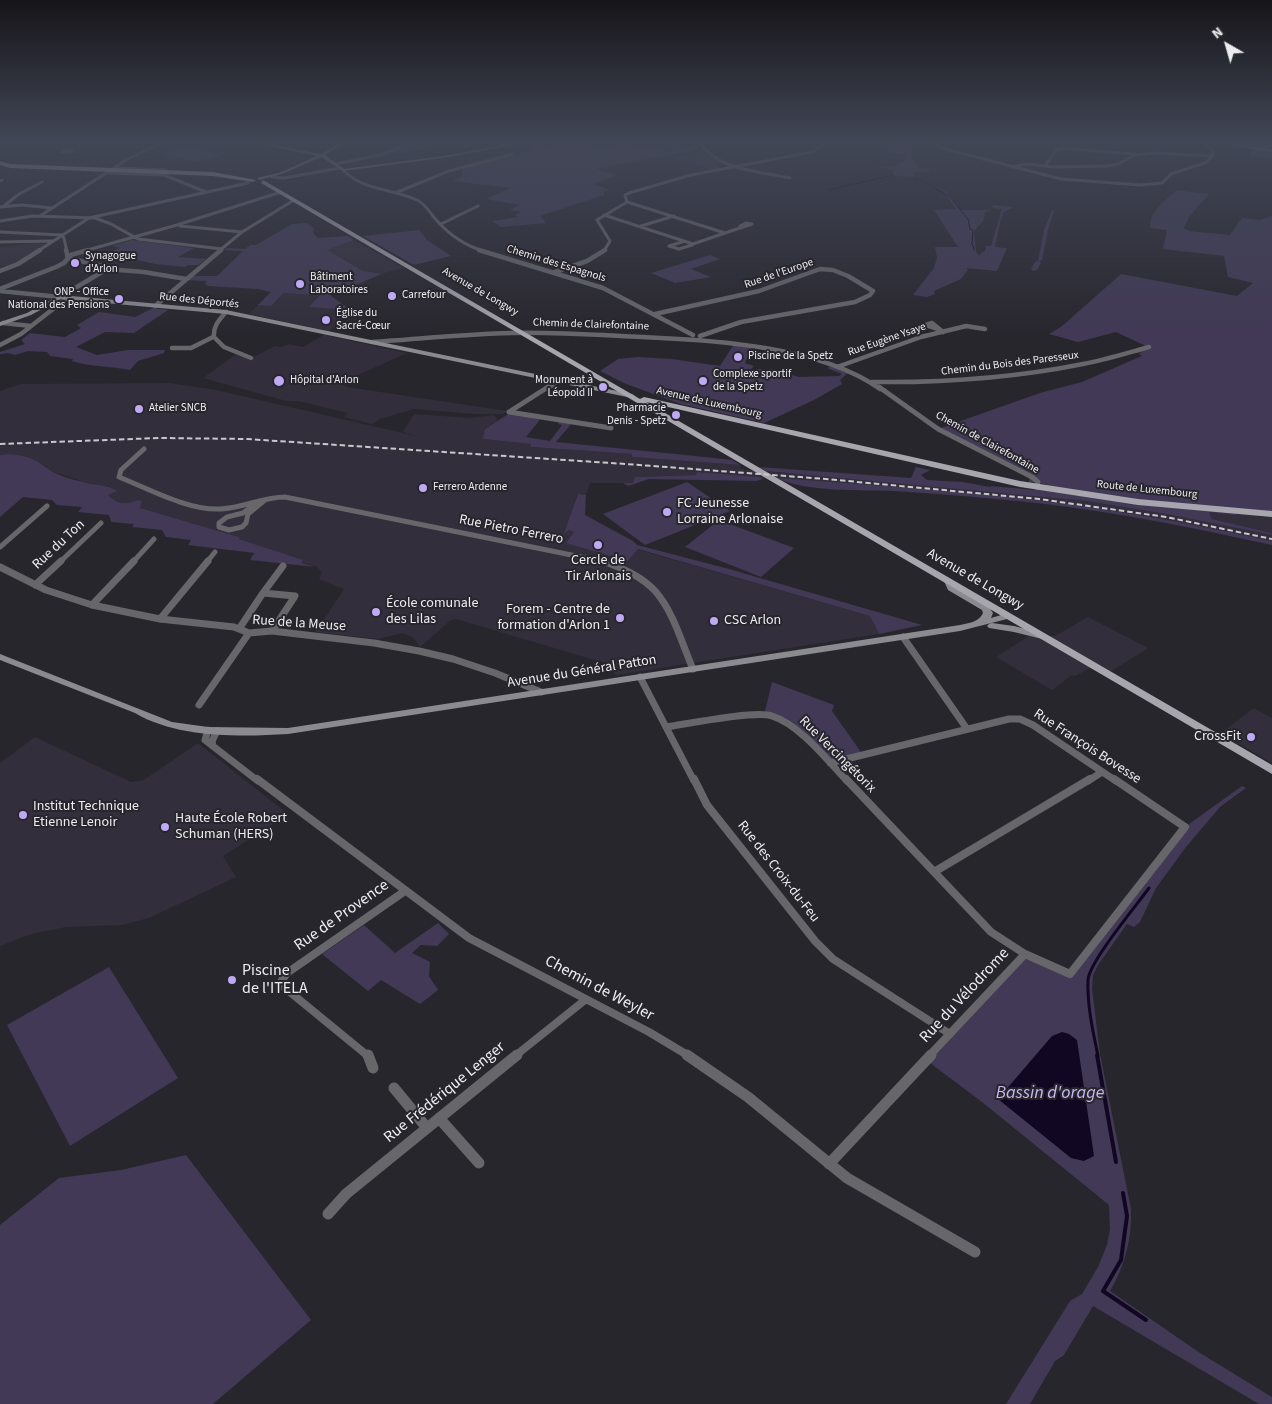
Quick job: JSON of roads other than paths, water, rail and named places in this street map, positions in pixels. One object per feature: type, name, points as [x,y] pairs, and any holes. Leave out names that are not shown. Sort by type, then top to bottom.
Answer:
[{"type":"main road","name":"Avenue de Longwy","points":[[307,208],[598,376],[615,390],[632,396],[1272,770]]},
{"type":"main road","points":[[2,323],[29,314],[62,299]]},
{"type":"main road","name":"Rue des Déportés","points":[[62,299],[226,312],[372,342],[392,344]]},
{"type":"main road","points":[[392,344],[606,392],[614,389],[644,404]]},
{"type":"main road","points":[[598,376],[679,407]]},
{"type":"main road","name":"Avenue de Luxembourg","points":[[632,396],[1020,484]]},
{"type":"main road","points":[[663,415],[665,410],[679,407]]},
{"type":"main road","name":"Route de Luxembourg","points":[[1020,484],[1138,502],[1272,514]]},
{"type":"main road","points":[[948,582],[951,588],[985,608],[988,613],[986,618],[979,622],[960,628]]},
{"type":"main road","points":[[960,628],[1010,618]]},
{"type":"main road","points":[[960,628],[1005,624],[1010,618]]},
{"type":"main road","points":[[992,626],[1042,636]]},
{"type":"main road","name":"Avenue du Général Patton","points":[[0,657],[138,711],[150,719],[165,724],[194,730],[257,732],[288,731],[960,628]]},
{"type":"street","points":[[47,208],[52,208]]},
{"type":"street","points":[[40,216],[52,208]]},
{"type":"street","points":[[0,271],[18,264],[88,218],[136,208]]},
{"type":"street","points":[[0,291],[64,263],[68,257],[235,208]]},
{"type":"street","points":[[155,306],[242,232],[282,208]]},
{"type":"street","name":"Chemin des Espagnols","points":[[427,208],[441,224],[462,242],[480,251],[603,288],[655,314],[691,337]]},
{"type":"street","points":[[441,224],[475,208]]},
{"type":"street","points":[[554,272],[597,257],[607,249],[610,241],[596,222],[598,218],[617,208]]},
{"type":"street","points":[[646,208],[725,233]]},
{"type":"street","points":[[604,215],[682,242],[693,244]]},
{"type":"street","points":[[0,221],[40,216],[88,218],[108,222],[135,237],[222,249]]},
{"type":"street","points":[[640,226],[675,216]]},
{"type":"street","points":[[177,226],[242,232]]},
{"type":"street","points":[[682,242],[669,246],[679,249],[740,228]]},
{"type":"street","points":[[0,232],[63,235]]},
{"type":"street","points":[[63,235],[68,257]]},
{"type":"street","points":[[0,242],[54,241]]},
{"type":"street","points":[[68,257],[102,266],[107,270],[144,272],[186,279]]},
{"type":"street","name":"Rue de l'Europe","points":[[655,314],[760,291],[820,269],[829,268],[873,291],[870,295],[855,302],[741,322],[700,338]]},
{"type":"street","points":[[0,344],[13,340],[62,299],[107,270]]},
{"type":"street","name":"Rue des Déportés","points":[[0,291],[62,299]]},
{"type":"street","points":[[226,312],[216,322],[212,333],[213,337],[223,348],[251,358]]},
{"type":"street","points":[[2,323],[30,326]]},
{"type":"street","name":"Rue Eugène Ysaye","points":[[837,366],[921,337],[966,326],[985,329]]},
{"type":"street","name":"Rue Eugène Ysaye","points":[[938,329],[943,332]]},
{"type":"street","name":"Chemin de Clairefontaine","points":[[392,344],[405,341],[522,332],[691,337],[787,353],[837,366],[871,382],[938,429],[1032,477],[1038,482],[1037,487]]},
{"type":"street","points":[[172,348],[196,346],[213,337]]},
{"type":"street","points":[[372,342],[392,344]]},
{"type":"street","name":"Chemin du Bois des Paresseux","points":[[871,382],[928,383],[1047,370],[1091,363],[1149,347]]},
{"type":"street","points":[[557,382],[509,412],[611,428]]},
{"type":"street","name":"Rue Pietro Ferrero","points":[[144,449],[119,474],[123,480],[201,509],[223,509],[270,497],[285,497],[601,560],[641,579],[657,592],[693,669]]},
{"type":"street","name":"Rue Pietro Ferrero","points":[[262,499],[243,513],[223,519],[219,526],[229,530],[242,527],[246,524],[248,514],[270,497]]},
{"type":"street","points":[[0,547],[47,506]]},
{"type":"street","name":"Rue du Ton","points":[[35,585],[101,523]]},
{"type":"street","points":[[92,605],[154,539]]},
{"type":"street","points":[[160,619],[215,552]]},
{"type":"street","points":[[239,629],[283,566]]},
{"type":"street","name":"Rue de la Meuse","points":[[0,567],[35,585],[92,605],[160,619],[239,629],[249,634],[272,631],[374,643],[419,651],[453,659],[541,692]]},
{"type":"street","points":[[263,593],[295,596],[272,631]]},
{"type":"street","points":[[199,705],[249,634]]},
{"type":"street","points":[[903,637],[967,729]]},
{"type":"street","name":"Rue des Croix-du-Feu","points":[[640,677],[707,806],[814,941],[833,959],[950,1034]]},
{"type":"street","points":[[512,680],[517,686],[516,696]]},
{"type":"street","name":"Rue Vercingétorix","points":[[666,727],[754,715],[770,715],[795,729],[830,762],[991,932],[1025,954]]},
{"type":"street","name":"Rue François Bovesse","points":[[830,762],[1009,719],[1020,719],[1033,725],[1184,827]]},
{"type":"street","name":"Chemin de Weyler","points":[[212,730],[205,740],[469,938],[649,1032],[748,1097],[829,1164],[863,1188],[975,1252]]},
{"type":"street","points":[[934,872],[1102,772]]},
{"type":"street","name":"Rue du Vélodrome","points":[[829,1164],[1025,954],[1070,974],[1184,827]]},
{"type":"street","name":"Rue de Provence","points":[[373,1068],[368,1054],[285,988],[282,980],[287,973],[406,890]]},
{"type":"street","name":"Rue Frédérique Lenger","points":[[328,1214],[346,1194],[585,1000]]},
{"type":"street","points":[[394,1088],[427,1128]]},
{"type":"street","points":[[439,1118],[479,1163]]},
{"type":"water","name":"Bassin d'orage","points":[[1062,1032],[1069,1034],[1077,1040],[1094,1156],[1084,1161],[1071,1158],[998,1099],[1052,1036]]},
{"type":"waterway","points":[[959,208],[968,219],[970,229],[973,230],[972,243],[974,250]]},
{"type":"waterway","points":[[1098,1056],[1088,999],[1090,972],[1104,948],[1149,888]]},
{"type":"waterway","points":[[1097,1055],[1116,1162]]},
{"type":"waterway","points":[[1123,1193],[1127,1216],[1121,1260],[1103,1291],[1146,1320]]},
{"type":"railway","points":[[0,444],[159,438],[247,439],[626,464],[826,479],[1039,499],[1166,517],[1272,539]]},
{"type":"place","name":"Synagogue d'Arlon","points":[[75,263]]},
{"type":"place","name":"Bâtiment Laboratoires","points":[[300,284]]},
{"type":"place","name":"Carrefour","points":[[392,296]]},
{"type":"place","name":"ONP - Office National des Pensions","points":[[119,299]]},
{"type":"place","name":"Église du Sacré-Cœur","points":[[326,320]]},
{"type":"place","name":"Piscine de la Spetz","points":[[738,357]]},
{"type":"place","name":"Hôpital d'Arlon","points":[[279,381]]},
{"type":"place","name":"Complexe sportif de la Spetz","points":[[703,381]]},
{"type":"place","name":"Monument à Léopold II","points":[[603,387]]},
{"type":"place","name":"Atelier SNCB","points":[[139,409]]},
{"type":"place","name":"Pharmacie Denis - Spetz","points":[[676,415]]},
{"type":"place","name":"Ferrero Ardenne","points":[[423,488]]},
{"type":"place","name":"FC Jeunesse Lorraine Arlonaise","points":[[667,512]]},
{"type":"place","name":"Cercle de Tir Arlonais","points":[[598,545]]},
{"type":"place","name":"École comunale des Lilas","points":[[376,612]]},
{"type":"place","name":"Forem - Centre de formation d'Arlon 1","points":[[620,618]]},
{"type":"place","name":"CSC Arlon","points":[[714,621]]},
{"type":"place","name":"CrossFit","points":[[1251,737]]},
{"type":"place","name":"Institut Technique Etienne Lenoir","points":[[23,815]]},
{"type":"place","name":"Haute École Robert Schuman (HERS)","points":[[165,827]]},
{"type":"place","name":"Piscine de l'ITELA","points":[[232,980]]}]
